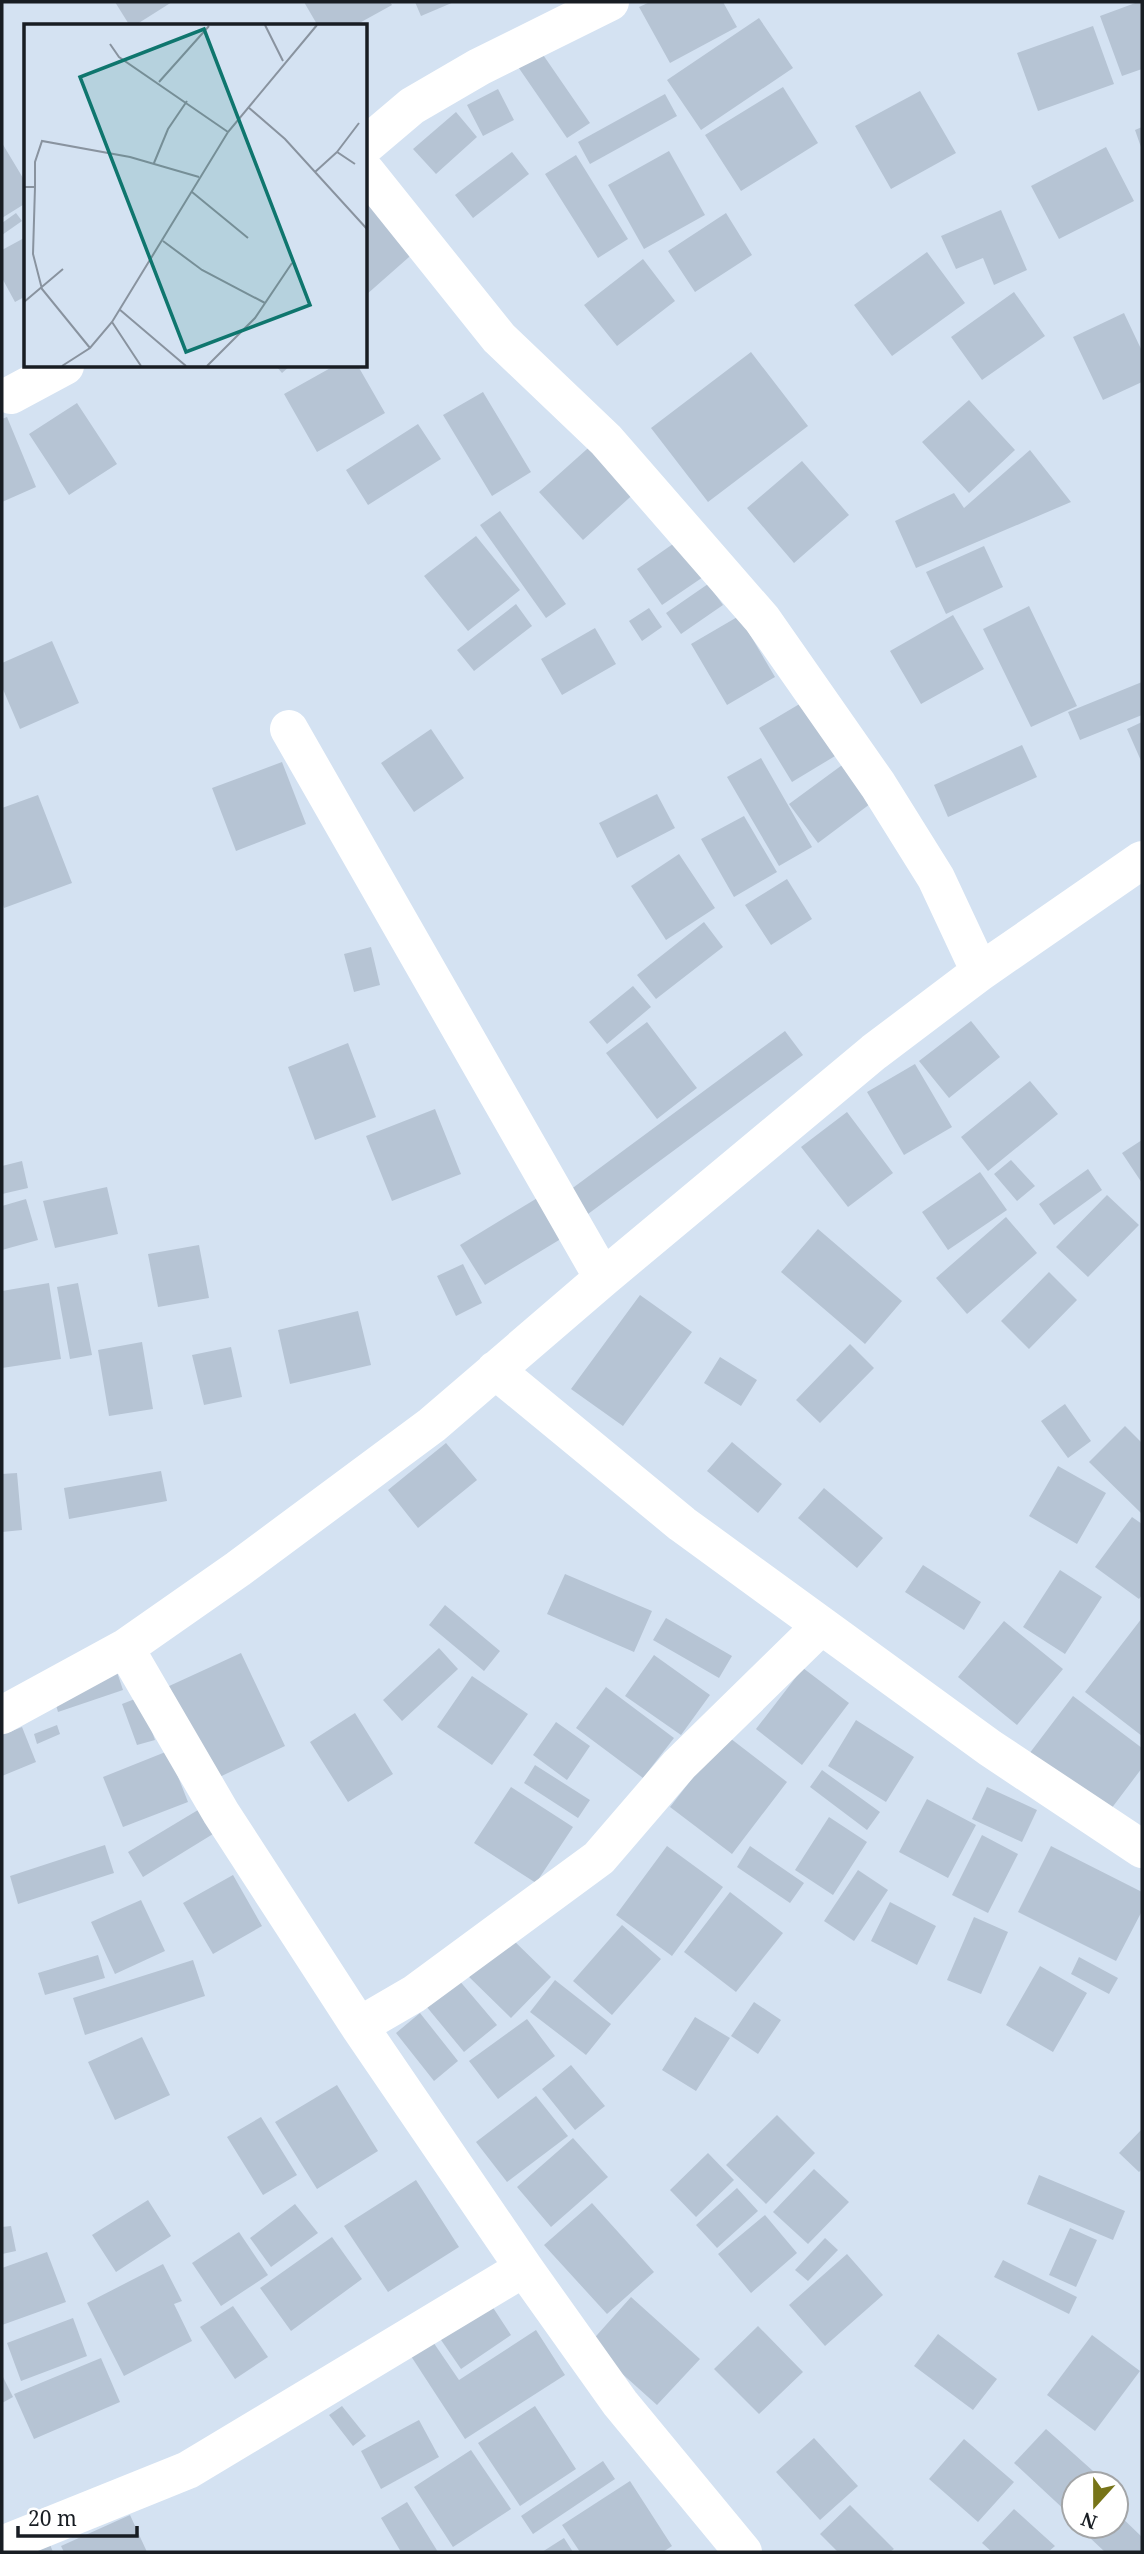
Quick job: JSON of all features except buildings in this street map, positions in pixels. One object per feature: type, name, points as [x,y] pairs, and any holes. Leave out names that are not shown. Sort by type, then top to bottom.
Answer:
[{"type":"street","points":[[368,143],[412,106],[478,67],[610,2]]},
{"type":"street","points":[[368,175],[499,338],[606,440],[762,619],[878,785],[936,878],[980,972]]},
{"type":"street","points":[[11,395],[61,368]]},
{"type":"street","points":[[289,729],[603,1278]]},
{"type":"street","points":[[2,1716],[125,1648],[238,1569],[432,1425],[874,1052],[980,972],[1142,860]]},
{"type":"street","points":[[495,1370],[682,1524],[990,1748],[1142,1849]]},
{"type":"street","points":[[359,2026],[414,1994],[599,1858],[679,1765],[821,1626]]},
{"type":"street","points":[[125,1648],[221,1813],[359,2026],[524,2268],[620,2403],[743,2552]]},
{"type":"street","points":[[2,2545],[188,2470],[524,2268]]}]
